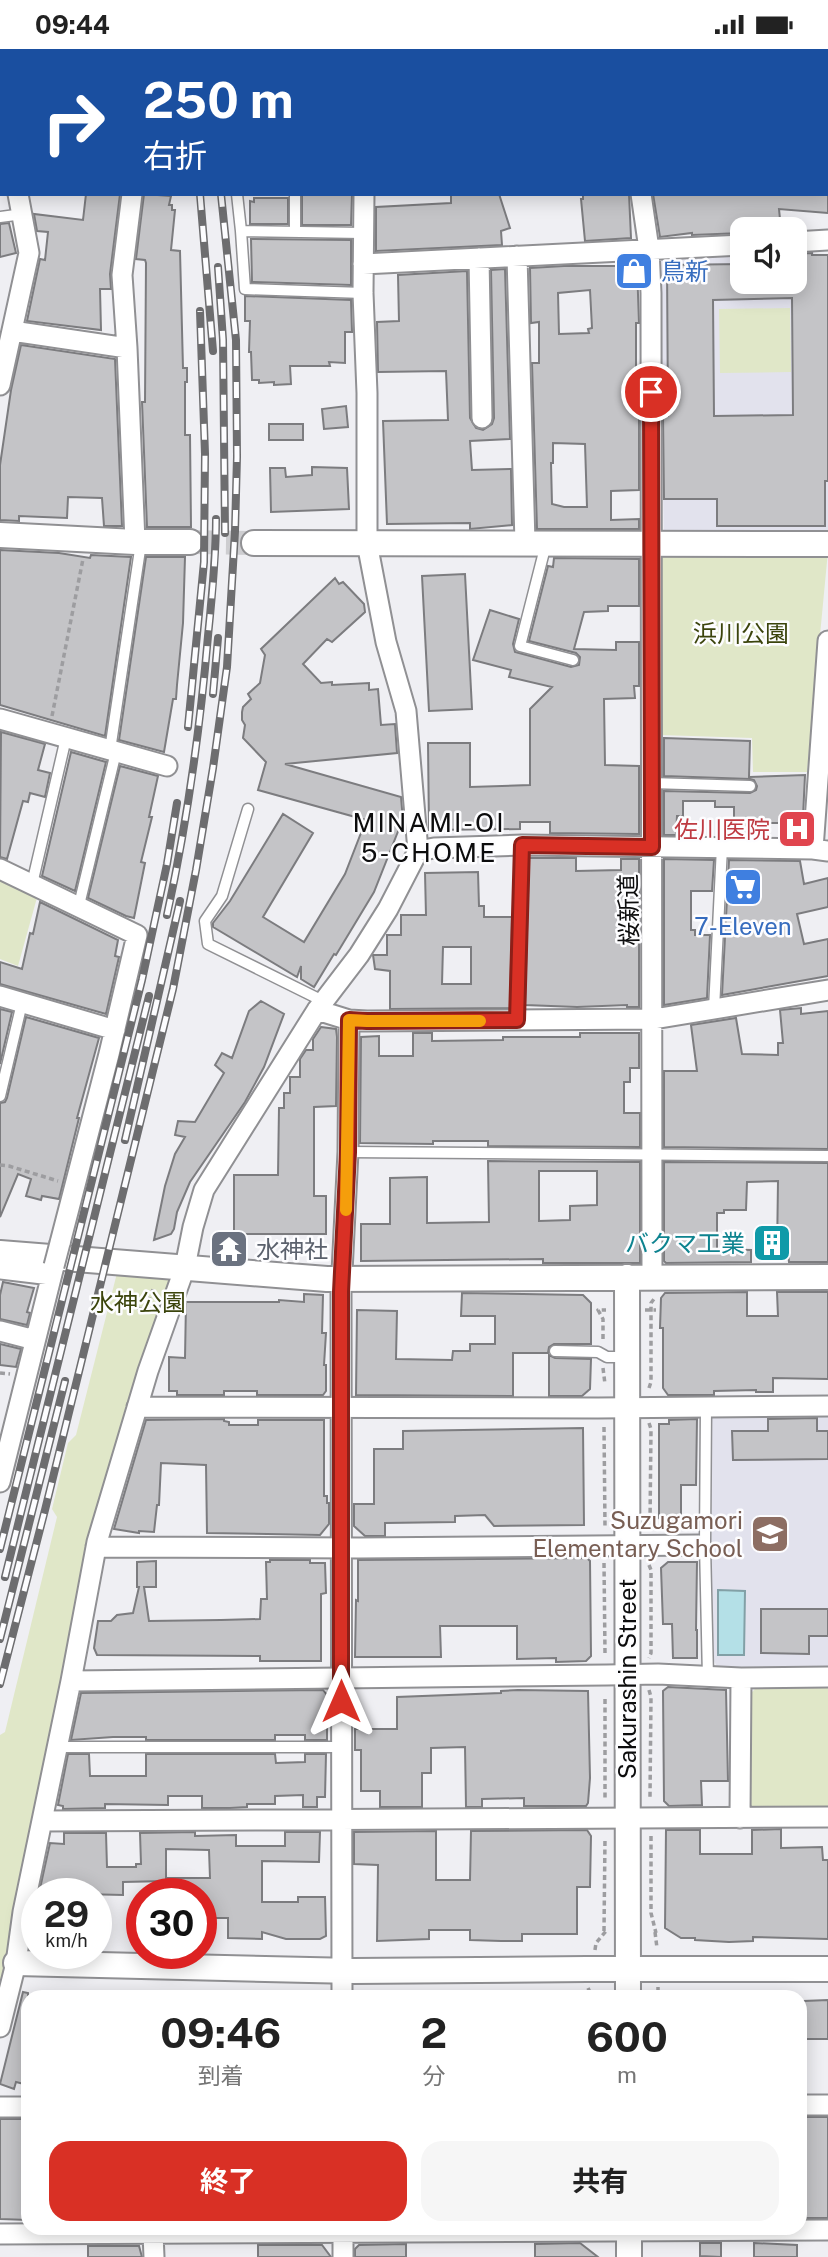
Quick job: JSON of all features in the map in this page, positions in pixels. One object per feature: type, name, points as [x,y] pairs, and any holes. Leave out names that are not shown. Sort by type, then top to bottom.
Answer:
[{"type":"street","points":[[132,196],[122,275],[138,542]]},
{"type":"street","points":[[0,2027],[16,1963],[23,1912],[96,1547],[137,1407],[185,1267],[192,1227],[204,1190],[320,1006],[359,955],[388,909],[418,851],[406,711],[386,642],[367,543],[364,196]]},
{"type":"street","name":"桜新道","points":[[641,196],[649,249],[652,544],[652,1277]]},
{"type":"street","points":[[1,375],[29,253],[20,204]]},
{"type":"street","points":[[807,241],[828,240]]},
{"type":"street","points":[[363,264],[730,246]]},
{"type":"street","points":[[517,256],[536,543]]},
{"type":"street","points":[[479,258],[482,418]]},
{"type":"street","points":[[12,331],[127,348]]},
{"type":"street","points":[[0,535],[190,543]]},
{"type":"street","points":[[254,543],[828,544]]},
{"type":"street","points":[[418,851],[522,845],[820,850],[828,641]]},
{"type":"street","points":[[0,719],[167,766]]},
{"type":"street","points":[[0,869],[137,935],[0,1480]]},
{"type":"street","points":[[320,1006],[349,1020],[367,1021],[653,1019],[828,990]]},
{"type":"street","points":[[0,996],[115,1030]]},
{"type":"street","points":[[342,1990],[341,1292],[348,1152],[349,1020]]},
{"type":"street","points":[[0,1253],[343,1279],[828,1277]]},
{"type":"street","points":[[0,1269],[52,1270]]},
{"type":"street","name":"Sakurashin Street","points":[[627,1277],[626,1415],[637,1538],[641,1675],[639,1823],[628,1990]]},
{"type":"street","points":[[0,1331],[35,1340]]},
{"type":"street","points":[[137,1407],[341,1408],[626,1415],[706,1407],[828,1406]]},
{"type":"street","points":[[96,1547],[341,1548],[637,1538],[702,1545]]},
{"type":"street","points":[[71,1681],[658,1674],[708,1678],[828,1677]]},
{"type":"street","points":[[740,1818],[741,1678]]},
{"type":"street","points":[[42,1821],[639,1823],[828,1817]]},
{"type":"street","points":[[16,1963],[342,1971],[828,1969]]},
{"type":"street","points":[[807,2105],[828,2105]]},
{"type":"street","points":[[0,2107],[21,2107]]},
{"type":"street","points":[[807,2230],[828,2230]]},
{"type":"street","points":[[0,2234],[21,2234]]},
{"type":"street","points":[[153,2235],[154,2257]]},
{"type":"street","points":[[343,2235],[344,2257]]},
{"type":"street","points":[[629,2235],[629,2257]]},
{"type":"lane","points":[[237,196],[245,289],[363,293]]},
{"type":"lane","points":[[295,196],[295,232]]},
{"type":"lane","points":[[0,217],[20,204]]},
{"type":"lane","points":[[241,231],[363,233]]},
{"type":"lane","points":[[79,905],[113,751],[138,542]]},
{"type":"lane","points":[[536,543],[520,646],[573,660]]},
{"type":"lane","points":[[32,884],[57,735]]},
{"type":"lane","points":[[651,783],[750,786]]},
{"type":"lane","points":[[247,809],[222,896],[205,921],[208,944],[320,1006]]},
{"type":"lane","points":[[517,1020],[522,845]]},
{"type":"lane","points":[[714,1009],[722,847]]},
{"type":"lane","points":[[0,1096],[22,1003]]},
{"type":"lane","points":[[348,1152],[828,1156]]},
{"type":"lane","points":[[555,1351],[598,1352],[607,1357],[627,1357]]},
{"type":"lane","points":[[706,1407],[702,1545],[708,1678]]},
{"type":"lane","points":[[57,1747],[341,1747]]},
{"type":"path","points":[[57,735],[83,559]]},
{"type":"path","points":[[0,1165],[75,1185]]},
{"type":"path","points":[[137,1308],[145,1310],[155,1282]]},
{"type":"path","points":[[647,1393],[651,1382],[651,1303]]},
{"type":"path","points":[[598,1310],[609,1310]]},
{"type":"path","points":[[606,1532],[603,1518],[626,1415],[651,1429],[651,1521],[637,1538]]},
{"type":"path","points":[[606,1558],[606,1660]]},
{"type":"path","points":[[647,1559],[651,1570],[652,1653],[641,1675],[652,1697],[650,1807]]},
{"type":"path","points":[[606,1692],[606,1805]]},
{"type":"path","points":[[639,1823],[657,1947]]},
{"type":"path","points":[[595,1948],[607,1931],[604,1845],[607,1832]]},
{"type":"shaded area","points":[[807,247],[814,247],[814,300],[828,301],[828,533],[664,530],[659,255],[730,252],[730,294],[807,294]]},
{"type":"shaded area","name":"Suzugamori Elementary School","points":[[828,1412],[828,1668],[718,1668],[711,1656],[712,1413]]},
{"type":"green space","points":[[790,308],[791,372],[720,373],[719,309]]},
{"type":"green space","name":"浜川公園","points":[[828,551],[807,772],[753,772],[752,738],[660,735],[662,553]]},
{"type":"green space","points":[[0,877],[38,894],[18,966],[0,959]]},
{"type":"green space","name":"水神公園","points":[[117,1273],[163,1273],[172,1289],[126,1425],[26,1878],[21,1878],[21,1902],[0,1998],[0,1735],[5,1732],[57,1517],[52,1509],[68,1443],[76,1435]]},
{"type":"green space","points":[[828,1685],[828,1806],[747,1808],[747,1697],[757,1687]]},
{"type":"water","points":[[718,1590],[745,1591],[744,1655],[718,1655]]},
{"type":"building","points":[[86,196],[120,196],[110,274],[111,289],[100,289],[101,330],[27,321],[40,259],[45,260],[48,232],[37,231],[34,214],[83,220]]},
{"type":"building","points":[[144,196],[171,196],[169,205],[175,210],[171,250],[180,251],[183,368],[187,368],[185,435],[190,435],[191,527],[147,527],[142,402],[145,402],[146,263],[145,260],[136,259]]},
{"type":"building","points":[[302,196],[352,196],[351,225],[302,225]]},
{"type":"building","points":[[451,196],[500,196],[510,228],[501,231],[502,245],[376,251],[376,207],[451,203]]},
{"type":"building","points":[[583,196],[629,196],[631,238],[585,241]]},
{"type":"building","points":[[653,196],[828,196],[828,213],[779,209],[780,217],[730,217],[730,233],[692,233],[660,237]]},
{"type":"building","points":[[254,198],[288,198],[288,224],[250,224],[250,201],[254,202]]},
{"type":"building","points":[[9,223],[16,253],[0,257],[0,224]]},
{"type":"building","points":[[251,239],[351,240],[351,285],[252,282]]},
{"type":"building","points":[[807,253],[828,255],[828,481],[825,481],[825,526],[717,526],[717,499],[664,499],[663,416],[668,416],[667,265],[730,264],[730,294],[807,294]],"holes":[[[792,298],[793,415],[714,416],[713,300]]]},
{"type":"building","points":[[637,266],[639,490],[611,491],[611,520],[639,519],[639,529],[537,529],[532,363],[539,363],[539,322],[531,323],[530,268]],"holes":[[[590,290],[592,328],[588,329],[589,333],[559,334],[558,293]],[[553,443],[585,444],[587,507],[552,504]]]},
{"type":"building","points":[[505,269],[510,439],[470,441],[472,470],[511,469],[512,525],[470,529],[470,523],[387,524],[383,421],[448,420],[446,371],[378,372],[377,322],[399,321],[398,275],[467,271],[470,418],[476,428],[483,430],[492,424],[494,418],[491,270]]},
{"type":"building","points":[[245,296],[351,300],[352,332],[345,332],[345,363],[329,362],[330,366],[290,366],[291,384],[274,385],[274,382],[259,383],[259,380],[252,380],[250,321],[245,321]]},
{"type":"building","points":[[21,345],[115,359],[122,526],[104,526],[102,498],[68,497],[67,518],[19,516],[19,521],[0,520],[0,465]]},
{"type":"building","points":[[346,406],[348,427],[324,429],[322,409]]},
{"type":"building","points":[[269,424],[303,424],[303,440],[269,440]]},
{"type":"building","points":[[312,467],[347,468],[349,509],[271,512],[270,468],[285,468],[286,477],[312,475]]},
{"type":"building","points":[[0,550],[59,553],[90,558],[91,555],[131,557],[105,736],[0,705]]},
{"type":"building","points":[[146,557],[185,557],[183,623],[176,699],[173,699],[164,752],[119,740]]},
{"type":"building","points":[[554,558],[639,559],[639,606],[608,606],[608,611],[584,612],[574,649],[616,650],[616,642],[639,642],[639,686],[634,686],[635,698],[604,699],[605,765],[639,766],[639,834],[550,833],[550,822],[520,822],[520,829],[429,830],[428,743],[470,743],[470,787],[530,785],[530,709],[552,687],[509,677],[511,670],[473,660],[490,610],[519,619],[513,644],[515,652],[571,667],[579,665],[580,657],[576,653],[529,641],[548,566],[553,567]]},
{"type":"building","points":[[465,574],[472,709],[429,711],[422,576]]},
{"type":"building","points":[[335,578],[339,584],[343,582],[364,604],[365,612],[332,642],[327,639],[303,664],[321,683],[369,683],[369,690],[378,689],[381,725],[395,724],[397,753],[285,764],[401,797],[403,821],[402,830],[399,829],[374,892],[314,987],[301,979],[301,966],[297,977],[213,927],[213,923],[230,901],[283,814],[313,833],[263,917],[304,942],[345,874],[366,820],[258,790],[266,762],[243,738],[243,707],[251,699],[248,694],[260,683],[265,655],[261,649]]},
{"type":"building","points":[[1,732],[45,744],[38,770],[50,773],[45,797],[30,793],[28,802],[23,801],[7,859],[0,857]]},
{"type":"building","points":[[664,738],[750,741],[749,777],[805,775],[802,837],[783,836],[784,823],[753,823],[754,836],[734,836],[734,807],[715,807],[715,801],[683,801],[683,816],[677,816],[676,835],[664,835],[664,791],[750,793],[756,790],[757,786],[754,780],[750,779],[664,776]]},
{"type":"building","points":[[71,752],[106,762],[75,891],[42,876]]},
{"type":"building","points":[[120,766],[158,776],[141,862],[145,863],[134,918],[88,898]]},
{"type":"building","points":[[529,858],[576,858],[576,871],[621,870],[621,859],[639,859],[639,1007],[525,1005]]},
{"type":"building","points":[[664,859],[714,860],[712,891],[691,891],[691,930],[695,930],[695,935],[710,935],[707,998],[664,1005]]},
{"type":"building","points":[[729,860],[800,861],[804,884],[828,878],[828,907],[797,914],[804,944],[828,939],[828,976],[722,995]]},
{"type":"building","points":[[478,872],[479,906],[484,906],[484,917],[512,917],[510,1008],[390,1009],[390,971],[375,969],[373,955],[387,955],[387,935],[401,935],[401,915],[426,915],[425,873]],"holes":[[[443,947],[471,947],[471,984],[442,984]]]},
{"type":"building","points":[[40,902],[118,940],[115,956],[119,957],[106,1014],[0,984],[0,962],[22,969]]},
{"type":"building","points":[[261,1001],[284,1014],[264,1067],[245,1102],[190,1182],[171,1234],[154,1240],[165,1186],[175,1154],[185,1137],[175,1135],[178,1121],[195,1122],[224,1073],[215,1065],[222,1053],[232,1058],[249,1011]]},
{"type":"building","points":[[801,1008],[801,1014],[828,1011],[828,1149],[664,1147],[664,1071],[697,1071],[691,1025],[736,1018],[742,1054],[778,1055],[778,1043],[783,1043],[780,1010]]},
{"type":"building","points":[[0,1009],[12,1012],[0,1064]]},
{"type":"building","points":[[26,1017],[99,1038],[59,1199],[42,1196],[41,1200],[26,1196],[31,1179],[18,1174],[0,1217],[0,1103],[7,1098]]},
{"type":"building","points":[[321,1027],[336,1029],[337,1037],[336,1106],[314,1107],[314,1196],[326,1196],[326,1234],[234,1234],[234,1175],[278,1175],[279,1108],[284,1108],[284,1093],[290,1093],[290,1077],[300,1077],[300,1059],[306,1050],[313,1050],[313,1039]]},
{"type":"building","points":[[413,1033],[432,1033],[432,1041],[580,1037],[580,1033],[639,1033],[639,1068],[630,1068],[630,1082],[624,1082],[624,1113],[640,1113],[640,1147],[488,1146],[488,1141],[433,1141],[433,1144],[360,1143],[361,1037],[379,1036],[379,1056],[413,1056]]},
{"type":"building","points":[[488,1161],[640,1162],[640,1263],[543,1263],[543,1259],[361,1261],[361,1224],[390,1224],[390,1178],[427,1177],[427,1223],[489,1222]],"holes":[[[539,1171],[597,1171],[597,1205],[570,1206],[570,1220],[539,1221]]]},
{"type":"building","points":[[664,1162],[828,1163],[828,1262],[789,1262],[788,1253],[777,1253],[778,1181],[747,1182],[746,1210],[724,1210],[724,1213],[717,1213],[717,1249],[751,1250],[751,1262],[666,1263]]},
{"type":"building","points":[[3,1282],[34,1288],[27,1312],[30,1313],[27,1325],[0,1319]]},
{"type":"building","points":[[747,1292],[747,1316],[778,1316],[777,1292],[828,1292],[828,1379],[773,1378],[773,1392],[714,1391],[714,1395],[668,1395],[663,1388],[661,1298],[665,1293]]},
{"type":"building","points":[[462,1293],[583,1295],[591,1303],[591,1344],[554,1344],[549,1347],[548,1353],[513,1353],[513,1396],[356,1395],[357,1310],[397,1311],[396,1359],[452,1360],[453,1351],[470,1351],[470,1344],[495,1344],[495,1316],[461,1316]]},
{"type":"building","points":[[304,1294],[323,1295],[322,1333],[326,1333],[326,1391],[323,1395],[257,1395],[257,1391],[224,1391],[224,1395],[177,1395],[177,1391],[169,1391],[169,1357],[185,1358],[186,1302],[304,1302]]},
{"type":"building","points":[[0,1344],[21,1349],[16,1367],[0,1365]]},
{"type":"building","points":[[549,1355],[555,1358],[591,1359],[590,1389],[582,1396],[549,1396]]},
{"type":"building","points":[[817,1418],[817,1431],[828,1431],[828,1459],[733,1460],[732,1431],[768,1431],[768,1419]]},
{"type":"building","points":[[224,1419],[229,1425],[258,1425],[258,1420],[324,1420],[324,1496],[327,1496],[329,1503],[329,1524],[320,1535],[207,1533],[206,1465],[161,1463],[159,1505],[154,1532],[139,1533],[114,1529],[146,1420]]},
{"type":"building","points":[[697,1419],[696,1485],[681,1485],[681,1528],[667,1527],[659,1518],[659,1424],[669,1424],[669,1420]]},
{"type":"building","points":[[583,1428],[584,1525],[494,1526],[485,1515],[455,1516],[455,1522],[385,1523],[385,1536],[365,1536],[354,1526],[354,1504],[374,1504],[374,1449],[403,1449],[403,1431]]},
{"type":"building","points":[[587,1558],[590,1561],[591,1656],[586,1661],[556,1662],[556,1658],[517,1659],[517,1626],[440,1626],[441,1657],[355,1657],[358,1560]]},
{"type":"building","points":[[310,1560],[310,1563],[325,1563],[326,1593],[321,1594],[321,1661],[260,1661],[260,1656],[97,1655],[94,1648],[98,1621],[111,1621],[117,1615],[133,1613],[139,1587],[137,1562],[156,1561],[156,1587],[144,1587],[149,1621],[221,1620],[260,1619],[261,1599],[267,1599],[266,1562]]},
{"type":"building","points":[[668,1562],[697,1562],[697,1658],[673,1658],[672,1624],[663,1624],[661,1568]]},
{"type":"building","points":[[761,1609],[828,1609],[828,1636],[809,1636],[809,1654],[761,1653]]},
{"type":"building","points":[[668,1687],[726,1690],[728,1781],[701,1781],[702,1805],[669,1806],[664,1801],[663,1691]]},
{"type":"building","points":[[323,1690],[327,1695],[327,1740],[305,1740],[305,1735],[275,1735],[275,1740],[146,1740],[146,1737],[113,1737],[71,1740],[81,1693]]},
{"type":"building","points":[[518,1690],[588,1691],[590,1778],[586,1806],[524,1806],[524,1798],[482,1799],[482,1807],[466,1807],[465,1747],[431,1748],[431,1773],[422,1773],[422,1807],[380,1807],[380,1791],[361,1791],[361,1750],[355,1750],[355,1729],[397,1729],[397,1697]]},
{"type":"building","points":[[68,1754],[89,1754],[90,1776],[146,1776],[146,1754],[275,1754],[276,1763],[305,1762],[305,1754],[326,1754],[325,1797],[317,1797],[317,1807],[303,1807],[303,1795],[275,1796],[275,1804],[247,1804],[247,1807],[230,1808],[202,1808],[202,1796],[168,1796],[168,1805],[105,1804],[105,1808],[63,1809],[63,1806],[58,1805]]},
{"type":"building","points":[[781,1829],[781,1848],[822,1847],[823,1860],[828,1860],[828,1939],[753,1937],[753,1941],[695,1940],[681,1938],[665,1928],[666,1830],[700,1830],[700,1854],[752,1854],[752,1830]]},
{"type":"building","points":[[587,1830],[591,1836],[590,1887],[577,1887],[577,1934],[522,1934],[522,1941],[501,1941],[470,1940],[470,1930],[429,1930],[429,1939],[377,1941],[378,1865],[354,1864],[354,1832],[436,1831],[436,1880],[470,1880],[471,1831]]},
{"type":"building","points":[[195,1832],[195,1836],[236,1835],[236,1846],[285,1846],[285,1832],[320,1832],[319,1862],[262,1861],[262,1902],[298,1902],[298,1897],[325,1897],[326,1936],[320,1939],[286,1939],[262,1932],[262,1939],[228,1938],[228,1918],[217,1918],[217,1878],[210,1878],[209,1850],[166,1849],[166,1878],[126,1878],[126,1882],[123,1882],[123,1895],[112,1895],[112,1878],[42,1878],[50,1843],[64,1844],[64,1833],[106,1833],[107,1867],[136,1867],[136,1864],[141,1864],[140,1833]]},
{"type":"building","points":[[21,2000],[21,2083],[16,2082],[14,2089],[0,2084]]},
{"type":"building","points":[[828,2000],[828,2039],[807,2039],[807,2001]]},
{"type":"building","points":[[807,2117],[828,2117],[828,2218],[807,2218]]},
{"type":"building","points":[[0,2119],[21,2119],[21,2220],[0,2219]]},
{"type":"building","points":[[580,2243],[598,2257],[535,2257],[535,2244]]},
{"type":"building","points":[[700,2243],[721,2243],[721,2257],[700,2256]]},
{"type":"building","points":[[754,2243],[797,2245],[797,2257],[754,2257]]},
{"type":"building","points":[[406,2244],[406,2257],[355,2257],[355,2249],[359,2245]]},
{"type":"building","points":[[258,2245],[322,2245],[331,2257],[258,2257]]},
{"type":"building","points":[[88,2246],[139,2246],[142,2257],[88,2257]]},
{"type":"tunnel","points":[[190,542],[254,543]]},
{"type":"railway","points":[[200,196],[213,351]]},
{"type":"railway","points":[[0,1684],[173,989],[213,768],[227,667],[237,457],[236,340],[221,196]]},
{"type":"railway","points":[[218,267],[223,340],[225,533]]},
{"type":"railway","points":[[188,727],[204,562],[205,454],[200,311]]},
{"type":"railway","points":[[167,915],[197,741],[212,592],[216,519]]},
{"type":"railway","points":[[213,694],[218,638]]},
{"type":"railway","points":[[0,1549],[142,980],[177,803]]},
{"type":"railway","points":[[125,1140],[180,901]]},
{"type":"railway","points":[[5,1577],[149,996]]},
{"type":"railway","points":[[0,1639],[65,1381]]},
{"type":"slow traffic","points":[[346,1210],[349,1020],[480,1021]]},
{"type":"place","name":"鳥新","points":[[634,271]]},
{"type":"place","name":"佐川医院","points":[[797,829]]},
{"type":"place","name":"7-Eleven","points":[[743,887]]},
{"type":"place","name":"バクマ工業","points":[[772,1243]]},
{"type":"place","name":"水神社","points":[[229,1249]]},
{"type":"place","name":"Suzugamori Elementary School","points":[[770,1534]]},
{"type":"district","name":"MINAMI-OI 5-CHOME","points":[[429,836]]},
{"type":"route","points":[[341,1701],[341,1292],[348,1152],[349,1020],[517,1020],[522,845],[652,847],[651,392]]}]
